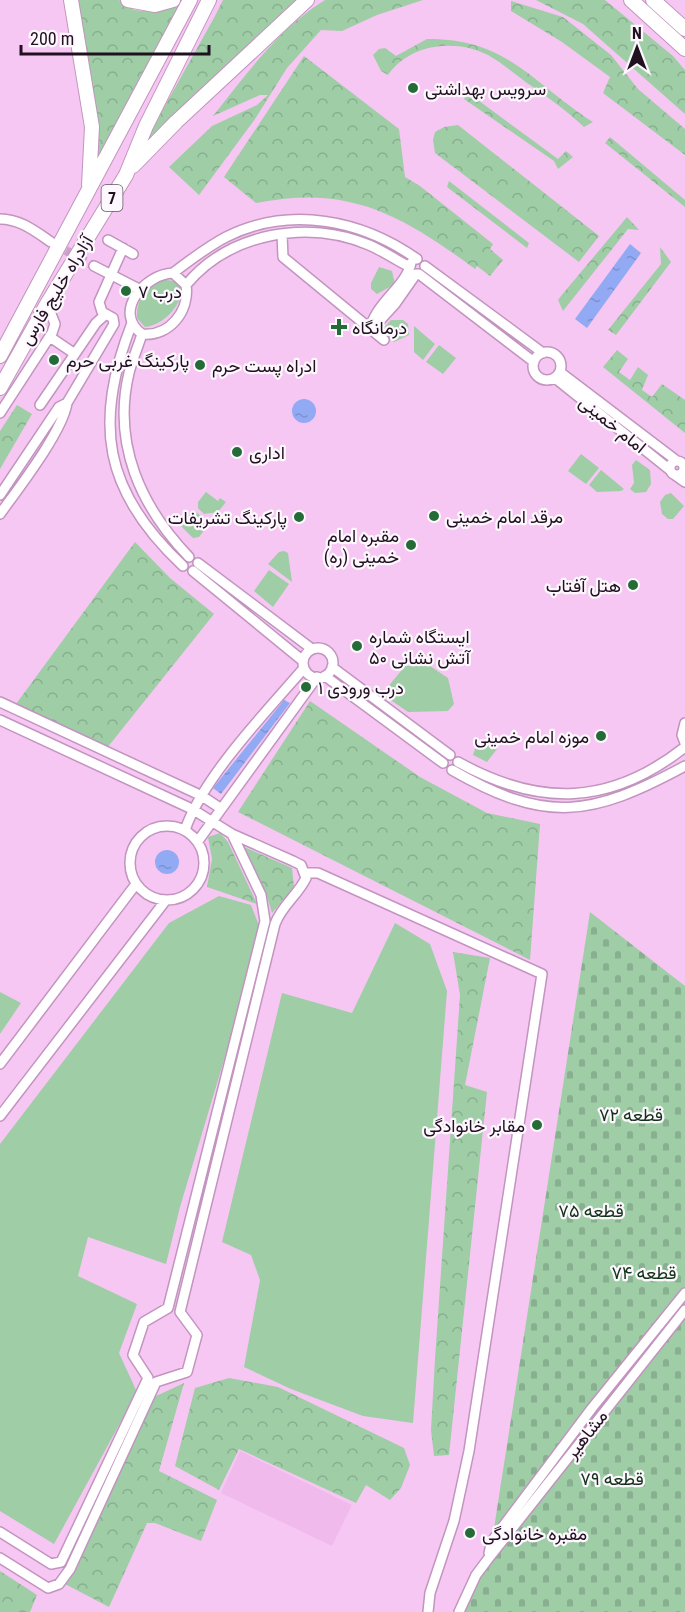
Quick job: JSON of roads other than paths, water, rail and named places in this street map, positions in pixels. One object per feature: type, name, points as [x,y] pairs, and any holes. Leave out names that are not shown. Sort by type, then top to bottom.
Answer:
[{"type":"highway","points":[[70,0],[92,127],[92,160],[87,196]]},
{"type":"highway","points":[[128,0],[155,5],[173,0]]},
{"type":"highway","name":"آزادراه خلیج فارس","points":[[0,356],[190,0]]},
{"type":"highway","name":"آزادراه خلیج فارس","points":[[0,388],[47,304],[126,175],[146,126],[208,0]]},
{"type":"highway","points":[[126,175],[176,122],[307,0]]},
{"type":"highway","points":[[631,0],[685,49]]},
{"type":"highway","points":[[653,0],[685,29]]},
{"type":"street","points":[[0,219],[11,219],[51,242]]},
{"type":"street","points":[[186,561],[162,546],[141,519],[126,493],[113,454],[109,411],[116,367],[132,323],[132,304],[139,289],[158,276],[173,273],[229,236],[265,224],[301,220],[346,224],[366,230],[398,245],[543,353],[552,353],[559,359],[558,375],[547,381],[538,378],[534,370],[534,362],[543,353]]},
{"type":"street","points":[[186,285],[210,261],[231,248],[282,234],[314,233],[342,237],[369,245],[414,271],[534,362]]},
{"type":"street","points":[[282,234],[283,257],[384,340]]},
{"type":"street","points":[[108,240],[133,254]]},
{"type":"street","points":[[0,514],[44,450],[66,411],[67,404],[114,324],[113,318],[102,312],[99,302],[123,248]]},
{"type":"street","points":[[414,271],[413,261],[421,262]]},
{"type":"street","points":[[370,330],[371,323],[387,298],[421,262]]},
{"type":"street","points":[[94,266],[139,289]]},
{"type":"street","points":[[142,334],[164,330],[179,317],[187,298],[186,285],[173,273]]},
{"type":"street","points":[[0,413],[50,337],[55,324],[47,304]]},
{"type":"street","points":[[40,405],[96,323],[106,314]]},
{"type":"street","points":[[132,323],[142,334]]},
{"type":"street","points":[[142,334],[126,384],[124,423],[127,449],[137,484],[150,509],[186,561],[187,571],[195,567]]},
{"type":"street","points":[[50,337],[75,354]]},
{"type":"street","name":"امام خمینی","points":[[558,375],[683,464]]},
{"type":"street","name":"امام خمینی","points":[[558,375],[685,482]]},
{"type":"street","points":[[0,495],[59,408],[67,404]]},
{"type":"street","points":[[673,472],[681,473],[683,464]]},
{"type":"street","points":[[195,567],[312,649],[321,648],[330,653],[332,667],[454,756],[455,766]]},
{"type":"street","points":[[195,567],[304,664],[309,674],[321,677],[443,763],[446,768],[455,766],[510,787],[564,795],[589,794],[621,784],[654,769],[685,745],[682,735],[685,723]]},
{"type":"street","points":[[185,830],[192,809],[304,664],[312,649]]},
{"type":"street","points":[[198,841],[210,820],[321,677],[332,667]]},
{"type":"street","points":[[0,702],[202,796],[220,808]]},
{"type":"street","points":[[26,732],[32,717]]},
{"type":"street","points":[[0,720],[192,809],[232,834],[293,861],[301,866],[305,873],[306,878],[301,887],[280,910],[275,924],[180,1312]]},
{"type":"street","points":[[443,763],[444,758],[450,755]]},
{"type":"street","points":[[455,766],[508,799],[564,808],[618,798],[685,766]]},
{"type":"street","points":[[163,825],[185,830],[198,841],[204,863],[197,885],[189,893],[166,900],[149,896],[136,884],[129,863],[135,842],[143,834],[163,825]]},
{"type":"street","points":[[152,1380],[133,1355],[144,1322],[168,1308],[265,921],[261,895],[232,834]]},
{"type":"street","points":[[305,873],[318,873],[542,974],[469,1451],[454,1521],[430,1593],[428,1612]]},
{"type":"street","points":[[0,1064],[136,884]]},
{"type":"street","points":[[0,1116],[166,900]]},
{"type":"street","name":"مشاهیر","points":[[488,1559],[492,1541],[592,1408],[685,1293]]},
{"type":"street","points":[[152,1380],[187,1372],[198,1335],[180,1312],[168,1308]]},
{"type":"street","name":"مشاهیر","points":[[459,1612],[470,1585],[488,1559],[685,1310]]},
{"type":"street","points":[[0,1532],[51,1564],[61,1562],[152,1380]]},
{"type":"street","points":[[0,1558],[48,1588],[59,1584],[70,1569],[152,1380]]},
{"type":"water","points":[[630,244],[641,253],[587,328],[575,319]]},
{"type":"water","points":[[304,399],[312,403],[316,411],[312,419],[304,423],[296,419],[292,411],[296,403]]},
{"type":"water","points":[[284,700],[290,703],[221,794],[213,788]]},
{"type":"water","points":[[167,850],[172,851],[178,857],[178,867],[172,873],[167,874],[162,873],[156,867],[155,862],[156,857],[162,851]]},
{"type":"tunnel","points":[[54,244],[94,266]]},
{"type":"place","name":"سرویس بهداشتی","points":[[413,88]]},
{"type":"place","name":"درب ۷","points":[[126,291]]},
{"type":"place","name":"درمانگاه","points":[[339,327]]},
{"type":"place","name":"پارکینگ غربی حرم","points":[[54,360]]},
{"type":"place","name":"ادراه پست حرم","points":[[200,365]]},
{"type":"place","name":"اداری","points":[[237,452]]},
{"type":"place","name":"مرقد امام خمینی","points":[[434,516]]},
{"type":"place","name":"پارکینگ تشریفات","points":[[299,517]]},
{"type":"place","name":"مقبره امام خمینی (ره)","points":[[411,545]]},
{"type":"place","name":"هتل آفتاب","points":[[633,585]]},
{"type":"place","name":"ایستگاه شماره ۵۰ آتش نشانی","points":[[357,646]]},
{"type":"place","name":"درب ورودی ۱","points":[[306,687]]},
{"type":"place","name":"موزه امام خمینی","points":[[601,736]]},
{"type":"place","name":"مقابر خانوادگی","points":[[537,1125]]},
{"type":"place","name":"مقبره خانوادگی","points":[[470,1533]]},
{"type":"park label","name":"قطعه ۷۲","points":[[631,1114]]},
{"type":"park label","name":"قطعه ۷۵","points":[[591,1210]]},
{"type":"park label","name":"قطعه ۷۴","points":[[644,1272]]},
{"type":"park label","name":"قطعه ۷۹","points":[[612,1478]]}]
